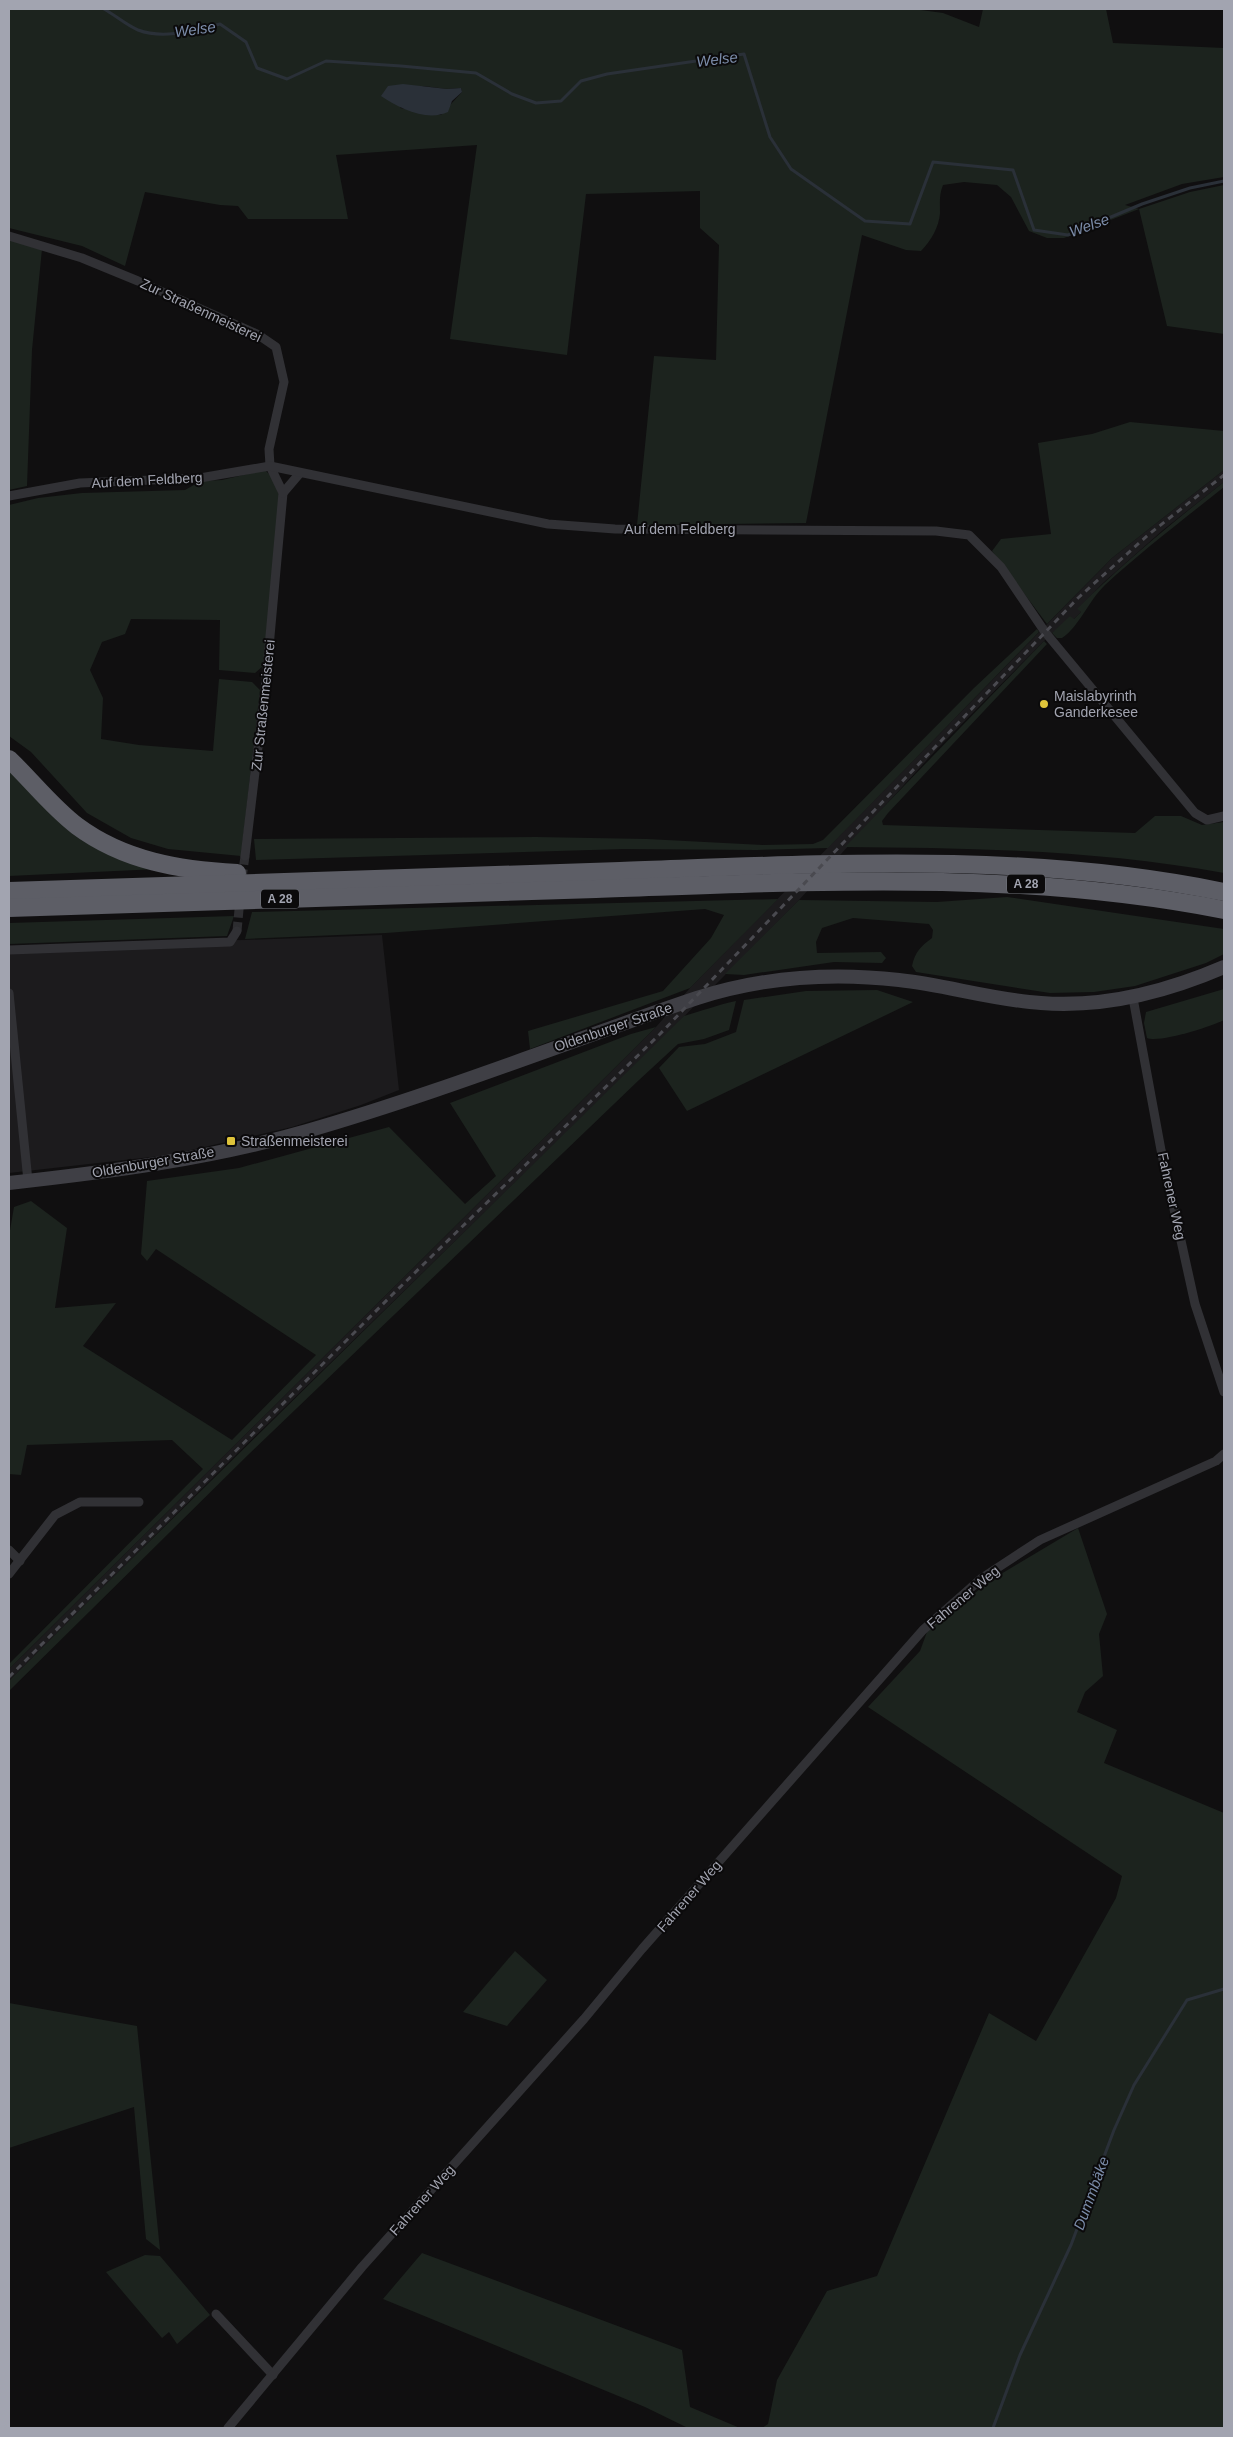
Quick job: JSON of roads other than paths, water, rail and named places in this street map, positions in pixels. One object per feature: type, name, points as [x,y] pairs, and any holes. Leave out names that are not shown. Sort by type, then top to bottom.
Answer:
[{"type":"highway","points":[[9,759],[76,825],[110,846],[161,864],[240,873],[268,882]]},
{"type":"highway","name":"A 28","points":[[9,891],[845,862],[1012,865],[1122,876],[1224,892]]},
{"type":"highway","name":"A 28","points":[[9,908],[826,881],[944,881],[1019,884],[1140,895],[1224,910]]},
{"type":"main road","name":"Oldenburger Straße","points":[[9,1183],[124,1169],[226,1150],[306,1131],[426,1093],[724,990],[782,978],[823,975],[900,980],[1040,1003],[1083,1003],[1133,998],[1191,981],[1224,967]]},
{"type":"street","name":"Zur Straßenmeisterei","points":[[9,236],[82,258],[138,281],[257,334],[276,347],[284,382],[269,448],[270,466],[283,493],[266,680],[245,856]]},
{"type":"street","name":"Auf dem Feldberg","points":[[9,496],[80,483],[200,478],[270,466],[548,524],[615,529],[936,531],[969,535],[1001,567],[1045,632],[1195,813],[1207,820],[1224,816]]},
{"type":"street","points":[[283,493],[300,473]]},
{"type":"street","points":[[9,950],[230,942],[237,931]]},
{"type":"street","points":[[9,993],[28,1181]]},
{"type":"street","name":"Fahrener Weg","points":[[1133,998],[1162,1150],[1195,1304],[1224,1392]]},
{"type":"street","name":"Fahrener Weg","points":[[228,2428],[362,2267],[584,2019],[642,1949],[923,1630],[982,1578],[1040,1540],[1216,1461],[1224,1454]]},
{"type":"street","points":[[9,1574],[55,1515],[80,1502],[140,1502]]},
{"type":"street","points":[[9,1550],[20,1561]]},
{"type":"street","points":[[216,2314],[273,2375]]},
{"type":"waterway","name":"Welse","points":[[104,9],[134,28],[148,33],[179,33],[220,24],[246,42],[257,68],[287,79],[326,61],[476,73],[512,94],[536,103],[561,101],[581,81],[607,74],[744,54],[770,137],[791,169],[865,221],[910,224],[933,162],[1013,170],[1034,230],[1068,235],[1142,204],[1190,188],[1224,181]]},
{"type":"waterway","name":"Dummbäke","points":[[993,2428],[1020,2355],[1071,2245],[1114,2130],[1134,2085],[1187,2000],[1224,1989]]},
{"type":"tunnel","points":[[242,878],[245,856]]},
{"type":"tunnel","points":[[237,931],[240,899]]},
{"type":"railway","points":[[9,1677],[392,1295],[660,1034],[1078,598],[1148,535],[1224,475]]},
{"type":"place","name":"Maislabyrinth Ganderkesee","points":[[1044,704]]},
{"type":"place","name":"Straßenmeisterei","points":[[231,1141]]}]
